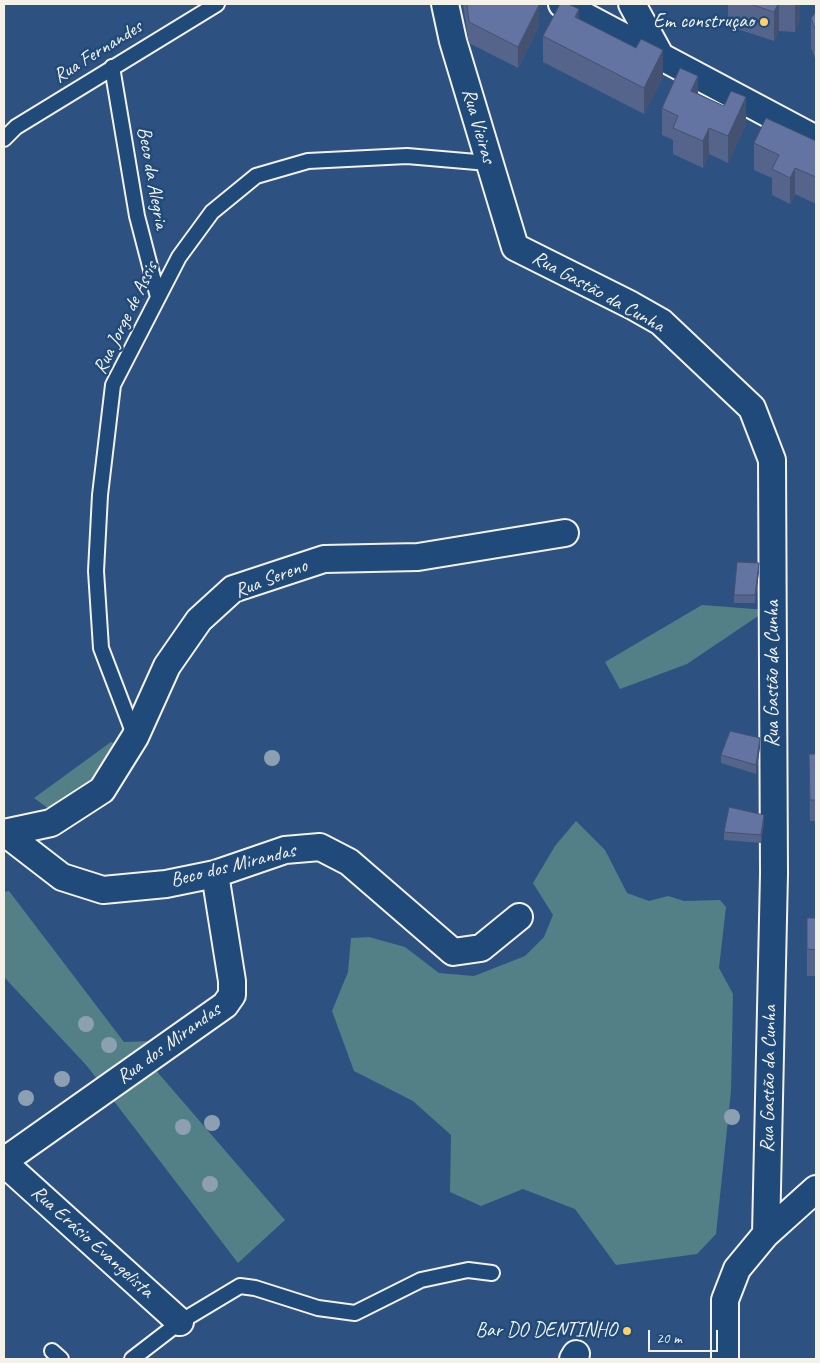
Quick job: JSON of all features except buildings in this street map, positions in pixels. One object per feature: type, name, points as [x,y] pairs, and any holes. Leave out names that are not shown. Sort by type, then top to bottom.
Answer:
[{"type":"street","name":"Rua Vieiras","points":[[445,4],[453,41],[488,163],[515,247]]},
{"type":"street","points":[[562,4],[816,139]]},
{"type":"street","points":[[632,4],[661,57]]},
{"type":"street","name":"Rua Gastão da Cunha","points":[[515,247],[661,322],[752,408],[772,460],[774,874],[766,1234]]},
{"type":"street","name":"Rua Sereno","points":[[5,833],[51,823],[102,790],[136,737],[167,666],[200,620],[234,589],[324,559],[418,557],[565,533]]},
{"type":"street","name":"Beco dos Mirandas","points":[[5,833],[62,877],[103,890],[166,884],[215,874],[285,850],[320,847],[349,862],[453,952],[481,948],[519,917]]},
{"type":"street","name":"Rua dos Mirandas","points":[[4,1162],[225,1005],[232,995],[232,982],[215,874]]},
{"type":"street","name":"Rua Erásio Evangelista","points":[[4,1162],[180,1322]]},
{"type":"street","points":[[725,1359],[725,1300],[737,1269],[766,1234],[816,1189]]},
{"type":"lane","name":"Rua Fernandes","points":[[4,139],[16,127],[217,4]]},
{"type":"lane","name":"Beco da Alegria","points":[[112,67],[137,216],[158,297]]},
{"type":"lane","name":"Rua Jorge de Assis","points":[[136,737],[101,648],[96,571],[100,495],[113,385],[179,256],[212,212],[256,176],[308,160],[407,156],[488,163]]},
{"type":"lane","points":[[132,1359],[180,1322],[240,1286],[255,1288],[318,1308],[355,1313],[421,1280],[468,1270],[492,1273]]},
{"type":"green space","points":[[702,605],[767,610],[687,664],[620,689],[605,662]]},
{"type":"green space","points":[[111,742],[120,746],[109,773],[57,815],[34,798]]},
{"type":"green space","points":[[576,821],[605,850],[627,893],[649,901],[668,896],[684,901],[720,900],[726,907],[719,968],[733,994],[731,1091],[716,1234],[697,1254],[616,1265],[575,1209],[523,1189],[481,1206],[450,1192],[451,1135],[413,1101],[354,1071],[332,1011],[348,972],[351,938],[369,937],[405,947],[439,973],[474,976],[525,956],[544,937],[553,915],[533,883],[555,846]]},
{"type":"green space","points":[[9,891],[124,1042],[151,1041],[153,1067],[285,1220],[238,1263],[87,1066],[4,977],[4,892]]},
{"type":"place","name":"Em construçao","points":[[764,22]]},
{"type":"place","name":"Bar DO DENTINHO","points":[[627,1331]]}]
